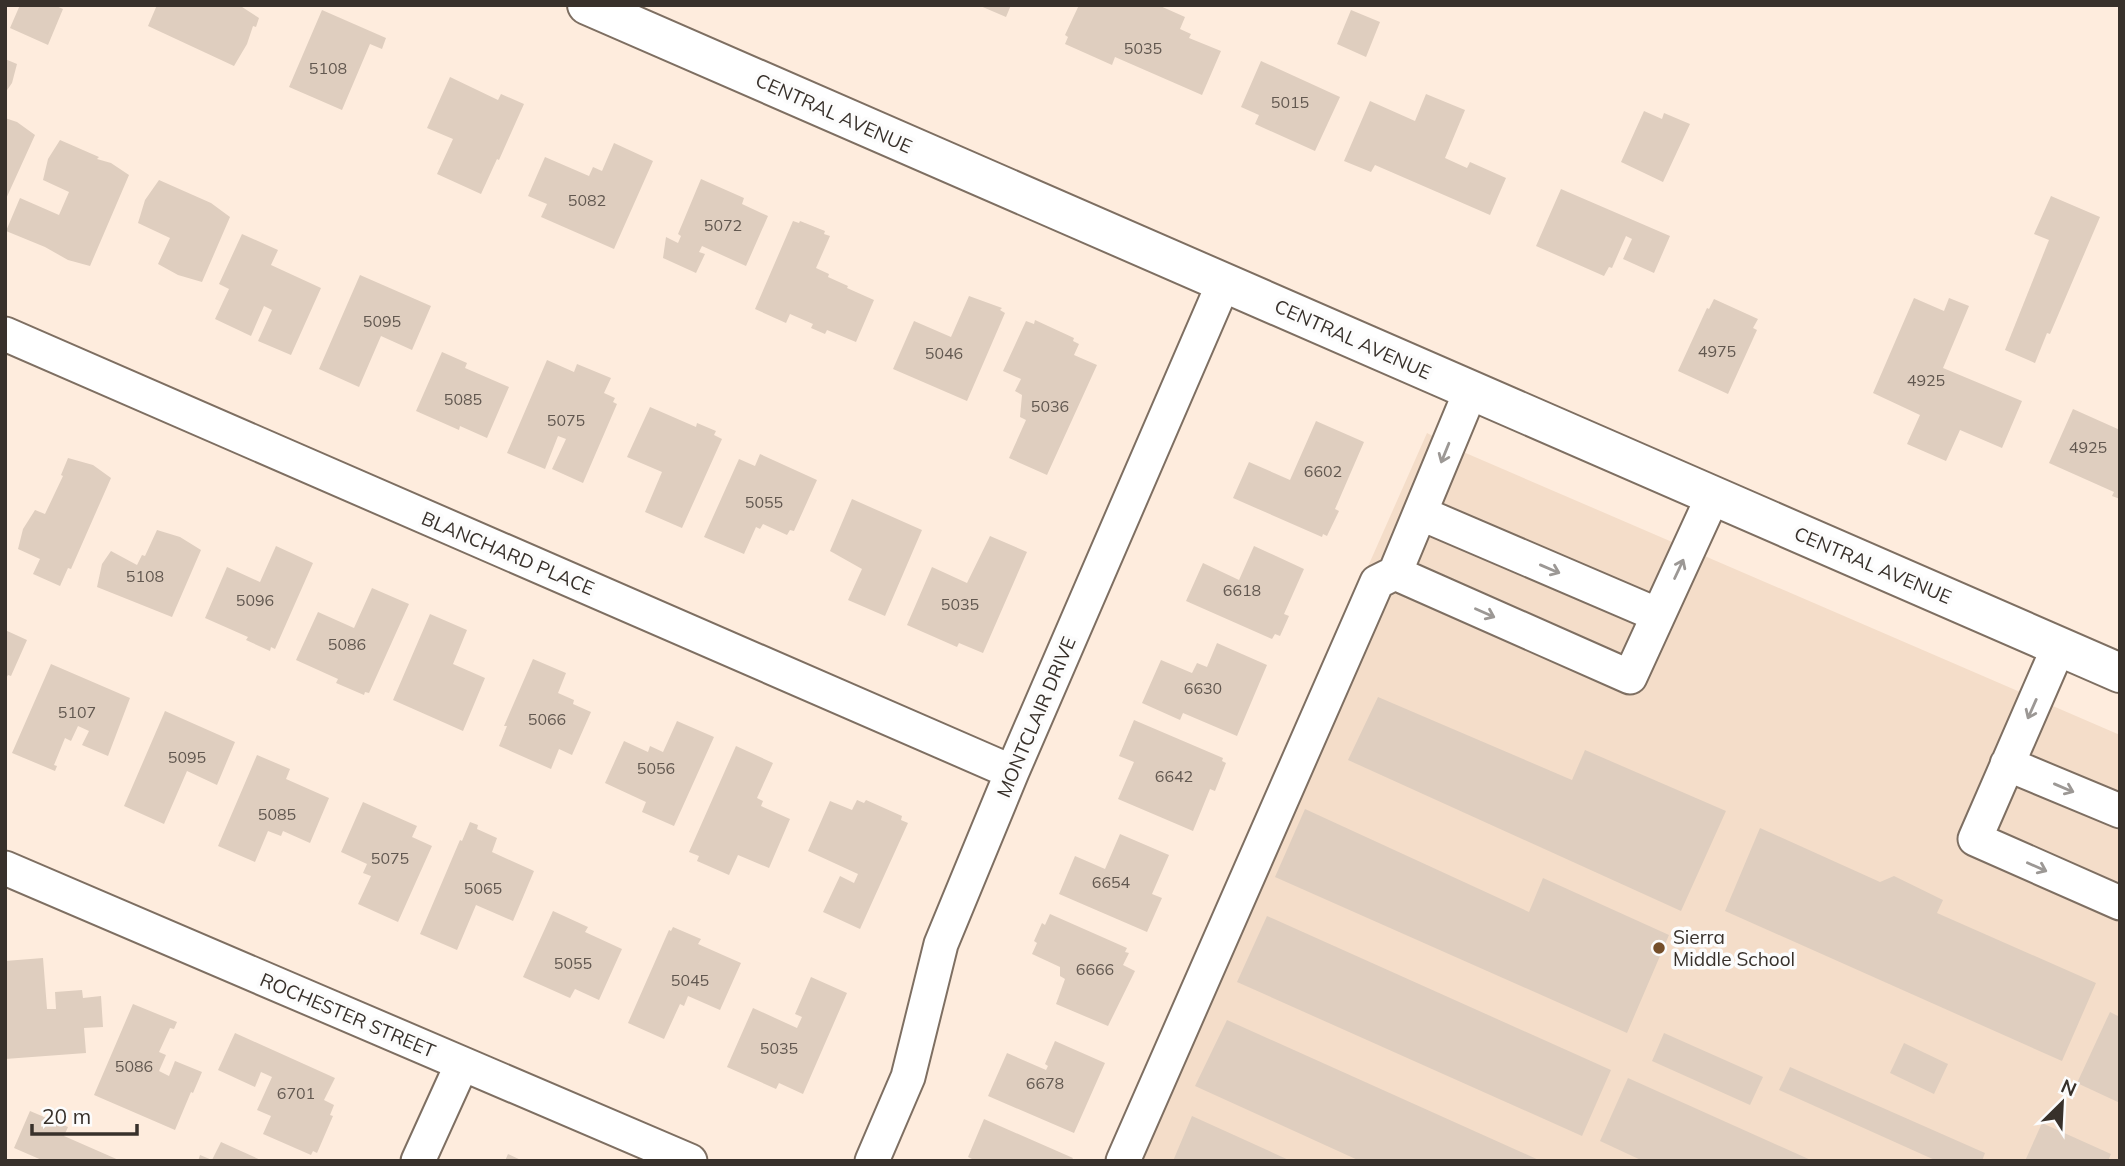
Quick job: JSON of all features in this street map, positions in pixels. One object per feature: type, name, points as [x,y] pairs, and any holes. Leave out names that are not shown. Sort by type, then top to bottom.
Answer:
[{"type":"main road","name":"CENTRAL AVENUE","points":[[587,5],[2120,673]]},
{"type":"street","name":"MONTCLAIR DRIVE","points":[[872,1161],[908,1077],[941,944],[1012,772],[1224,282]]},
{"type":"street","name":"BLANCHARD PLACE","points":[[5,334],[1012,772]]},
{"type":"street","points":[[1124,1161],[1377,582],[1395,573],[1471,390]]},
{"type":"street","points":[[1395,573],[1630,677],[1713,496]]},
{"type":"street","points":[[1420,513],[1658,615]]},
{"type":"street","points":[[2059,646],[1975,839],[2120,903]]},
{"type":"street","points":[[2007,764],[2120,811]]},
{"type":"street","name":"ROCHESTER STREET","points":[[5,868],[690,1161]]},
{"type":"street","points":[[418,1161],[462,1064]]},
{"type":"shaded area","name":"Sierra Middle School","points":[[1427,433],[1461,451],[2120,735],[2120,1161],[1105,1161]]},
{"type":"building","points":[[20,5],[54,5],[63,9],[48,45],[10,28]]},
{"type":"building","points":[[157,5],[239,5],[259,18],[234,66],[148,26]]},
{"type":"building","points":[[978,5],[1011,5],[1006,17]]},
{"type":"building","points":[[1079,5],[1158,5],[1185,17],[1180,29],[1191,34],[1189,38],[1221,51],[1202,95],[1115,57],[1112,65],[1065,44],[1068,37],[1065,35]]},
{"type":"building","points":[[322,10],[386,38],[382,49],[370,44],[342,110],[289,87]]},
{"type":"building","points":[[1351,10],[1380,22],[1366,57],[1337,44]]},
{"type":"building","points":[[5,59],[17,64],[12,83],[5,93]]},
{"type":"building","points":[[1261,61],[1340,97],[1315,151],[1255,124],[1259,115],[1241,107]]},
{"type":"building","points":[[450,77],[498,100],[501,94],[524,104],[481,194],[437,174],[453,139],[427,128]]},
{"type":"building","points":[[1426,94],[1465,110],[1445,158],[1467,168],[1470,162],[1506,178],[1490,215],[1375,165],[1371,172],[1344,161],[1370,101],[1415,121]]},
{"type":"building","points":[[1644,111],[1662,119],[1664,113],[1690,124],[1663,182],[1621,162]]},
{"type":"building","points":[[5,118],[17,122],[35,135],[5,201]]},
{"type":"building","points":[[60,140],[99,157],[97,159],[111,163],[129,175],[90,266],[68,260],[6,231],[20,198],[59,215],[69,192],[43,180],[48,159]]},
{"type":"building","points":[[614,143],[653,161],[614,249],[541,217],[547,204],[528,196],[545,157],[589,176],[593,167],[602,171]]},
{"type":"building","points":[[701,179],[744,198],[742,204],[768,216],[746,266],[702,246],[699,252],[705,254],[696,273],[663,258],[666,237],[678,243],[681,236],[678,234]]},
{"type":"building","points":[[159,180],[211,203],[230,217],[202,282],[178,275],[158,264],[170,238],[138,223],[145,200]]},
{"type":"building","points":[[1561,189],[1670,236],[1654,273],[1623,259],[1632,239],[1626,236],[1612,268],[1609,267],[1604,276],[1536,246]]},
{"type":"building","points":[[2051,196],[2100,217],[2035,363],[2005,350],[2049,240],[2034,234]]},
{"type":"building","points":[[793,221],[825,231],[824,234],[830,236],[816,268],[848,286],[847,288],[874,300],[856,342],[827,330],[825,334],[811,328],[813,324],[790,314],[786,323],[755,309]]},
{"type":"building","points":[[242,234],[278,250],[271,265],[321,288],[291,355],[258,341],[272,310],[264,306],[251,336],[215,319],[229,289],[219,284]]},
{"type":"building","points":[[360,275],[431,306],[412,350],[381,336],[359,387],[319,369]]},
{"type":"building","points":[[969,296],[1002,308],[1000,310],[1005,313],[967,401],[893,369],[914,321],[951,337]]},
{"type":"building","points":[[1914,298],[1944,311],[1949,298],[1969,306],[1943,368],[2022,401],[2002,448],[1960,430],[1946,461],[1907,444],[1920,415],[1873,393]]},
{"type":"building","points":[[1714,299],[1758,319],[1753,328],[1757,330],[1728,394],[1678,371],[1707,308],[1709,309]]},
{"type":"building","points":[[1035,320],[1074,338],[1073,341],[1079,344],[1074,355],[1097,365],[1047,475],[1009,458],[1026,420],[1020,417],[1022,395],[1015,391],[1021,379],[1003,371],[1026,321],[1034,324]]},
{"type":"building","points":[[442,352],[467,363],[465,368],[509,387],[487,438],[460,426],[459,430],[416,411]]},
{"type":"building","points":[[547,360],[574,372],[577,364],[611,378],[604,393],[615,398],[613,402],[617,404],[583,483],[552,469],[566,439],[558,436],[545,469],[507,453]]},
{"type":"building","points":[[650,407],[696,427],[697,423],[716,431],[714,435],[722,439],[682,528],[645,512],[662,472],[627,457]]},
{"type":"building","points":[[2073,409],[2120,430],[2120,499],[2112,496],[2114,492],[2049,463]]},
{"type":"building","points":[[1316,421],[1364,442],[1335,509],[1339,511],[1327,536],[1323,534],[1322,537],[1233,498],[1249,462],[1290,480]]},
{"type":"building","points":[[760,454],[817,480],[794,531],[790,530],[787,535],[763,524],[760,529],[756,527],[744,554],[704,537],[739,459],[755,466]]},
{"type":"building","points":[[68,458],[93,465],[111,478],[71,569],[68,568],[60,586],[33,574],[40,559],[18,549],[23,529],[35,510],[45,514],[63,476],[61,475]]},
{"type":"building","points":[[852,499],[922,530],[885,616],[848,600],[862,569],[830,551]]},
{"type":"building","points":[[157,530],[180,537],[201,550],[172,617],[97,587],[102,564],[111,551],[137,565],[142,555],[145,556]]},
{"type":"building","points":[[990,536],[1027,552],[983,653],[959,643],[957,647],[907,625],[932,567],[967,583]]},
{"type":"building","points":[[276,546],[313,563],[275,649],[271,647],[270,651],[246,640],[248,637],[205,618],[227,567],[260,582]]},
{"type":"building","points":[[1254,546],[1304,569],[1284,614],[1289,616],[1280,636],[1275,634],[1272,639],[1186,601],[1203,563],[1239,580]]},
{"type":"building","points":[[372,588],[409,604],[369,693],[365,692],[364,695],[336,683],[338,679],[296,660],[318,612],[354,628]]},
{"type":"building","points":[[430,614],[467,630],[453,664],[485,678],[463,731],[393,700]]},
{"type":"building","points":[[5,630],[27,640],[11,676],[8,675],[5,680]]},
{"type":"building","points":[[1217,643],[1267,665],[1237,736],[1183,713],[1180,720],[1142,703],[1161,660],[1192,673],[1197,663],[1207,667]]},
{"type":"building","points":[[533,659],[566,673],[558,693],[591,712],[572,755],[559,749],[551,769],[499,746],[507,726],[504,726]]},
{"type":"building","points":[[51,664],[130,698],[108,756],[82,745],[89,731],[78,726],[71,741],[65,738],[54,765],[57,766],[55,771],[12,753]]},
{"type":"building","points":[[1378,697],[1572,780],[1585,750],[1726,811],[1681,911],[1348,760]]},
{"type":"building","points":[[165,711],[235,742],[217,785],[187,771],[164,824],[124,806]]},
{"type":"building","points":[[1134,720],[1223,758],[1222,761],[1226,763],[1215,791],[1210,789],[1193,831],[1118,799],[1134,762],[1119,756]]},
{"type":"building","points":[[677,721],[714,737],[674,826],[642,812],[646,802],[605,783],[624,741],[648,752],[650,746],[663,752]]},
{"type":"building","points":[[736,746],[773,763],[757,798],[763,801],[761,806],[790,819],[769,868],[738,855],[729,875],[697,861],[699,856],[689,852]]},
{"type":"building","points":[[257,755],[290,769],[286,779],[329,798],[310,843],[283,831],[281,836],[268,831],[255,862],[218,846]]},
{"type":"building","points":[[857,800],[864,803],[866,800],[902,816],[901,820],[908,823],[860,929],[823,912],[840,876],[854,883],[858,874],[808,851],[830,801],[852,810]]},
{"type":"building","points":[[363,802],[417,826],[412,837],[432,846],[398,922],[358,904],[371,876],[363,873],[367,864],[341,852]]},
{"type":"building","points":[[1305,809],[1529,912],[1543,878],[1669,935],[1627,1033],[1275,877]]},
{"type":"building","points":[[470,822],[478,825],[477,829],[497,838],[492,852],[534,871],[513,921],[476,905],[457,950],[420,934]]},
{"type":"building","points":[[1760,828],[1880,882],[1894,876],[1943,900],[1937,913],[2096,983],[2062,1061],[1725,911]]},
{"type":"building","points":[[1120,834],[1169,855],[1152,894],[1162,898],[1147,932],[1059,894],[1075,856],[1105,869]]},
{"type":"building","points":[[553,911],[588,927],[585,932],[622,949],[599,1000],[575,989],[570,998],[523,977]]},
{"type":"building","points":[[1050,914],[1127,948],[1125,952],[1129,953],[1123,965],[1135,971],[1108,1026],[1056,1004],[1065,979],[1060,976],[1060,967],[1032,954],[1042,923],[1045,925]]},
{"type":"building","points":[[1267,916],[1611,1070],[1582,1136],[1237,982]]},
{"type":"building","points":[[673,927],[701,939],[698,944],[741,963],[720,1010],[688,996],[684,1006],[680,1004],[664,1039],[628,1023],[669,930]]},
{"type":"building","points":[[43,958],[47,1009],[56,1009],[55,992],[82,990],[83,998],[101,996],[103,1027],[84,1028],[86,1053],[5,1059],[5,961]]},
{"type":"building","points":[[811,977],[847,993],[803,1094],[779,1083],[776,1089],[727,1067],[753,1008],[797,1028],[802,1017],[795,1014]]},
{"type":"building","points":[[133,1004],[177,1022],[174,1029],[170,1028],[159,1052],[166,1055],[159,1071],[169,1076],[175,1061],[202,1072],[175,1130],[94,1095]]},
{"type":"building","points":[[2110,1012],[2120,1017],[2120,1103],[2077,1083]]},
{"type":"building","points":[[1227,1020],[1541,1161],[1360,1161],[1195,1086]]},
{"type":"building","points":[[235,1033],[335,1078],[324,1100],[334,1105],[330,1115],[333,1116],[317,1153],[313,1151],[311,1155],[263,1134],[271,1116],[257,1110],[272,1077],[261,1072],[255,1087],[218,1070]]},
{"type":"building","points":[[1664,1033],[1763,1077],[1750,1105],[1652,1061]]},
{"type":"building","points":[[1055,1041],[1105,1063],[1074,1133],[988,1096],[1007,1053],[1046,1070],[1048,1066],[1045,1064]]},
{"type":"building","points":[[1904,1043],[1948,1064],[1934,1094],[1890,1073]]},
{"type":"building","points":[[1790,1067],[1985,1153],[1982,1161],[1937,1161],[1779,1090]]},
{"type":"building","points":[[1628,1078],[1813,1161],[1643,1161],[1600,1141]]},
{"type":"building","points":[[30,1111],[68,1127],[64,1136],[121,1161],[44,1161],[14,1148]]},
{"type":"building","points":[[1192,1116],[1291,1161],[1173,1161]]},
{"type":"building","points":[[984,1119],[1073,1158],[1071,1161],[976,1161],[968,1157]]},
{"type":"building","points":[[2042,1123],[2111,1154],[2108,1161],[2025,1161]]},
{"type":"building","points":[[221,1142],[263,1161],[198,1161],[200,1155],[212,1160]]},
{"type":"building","points":[[508,1154],[523,1161],[505,1161]]},
{"type":"place","name":"Sierra Middle School","points":[[1659,948]]}]
